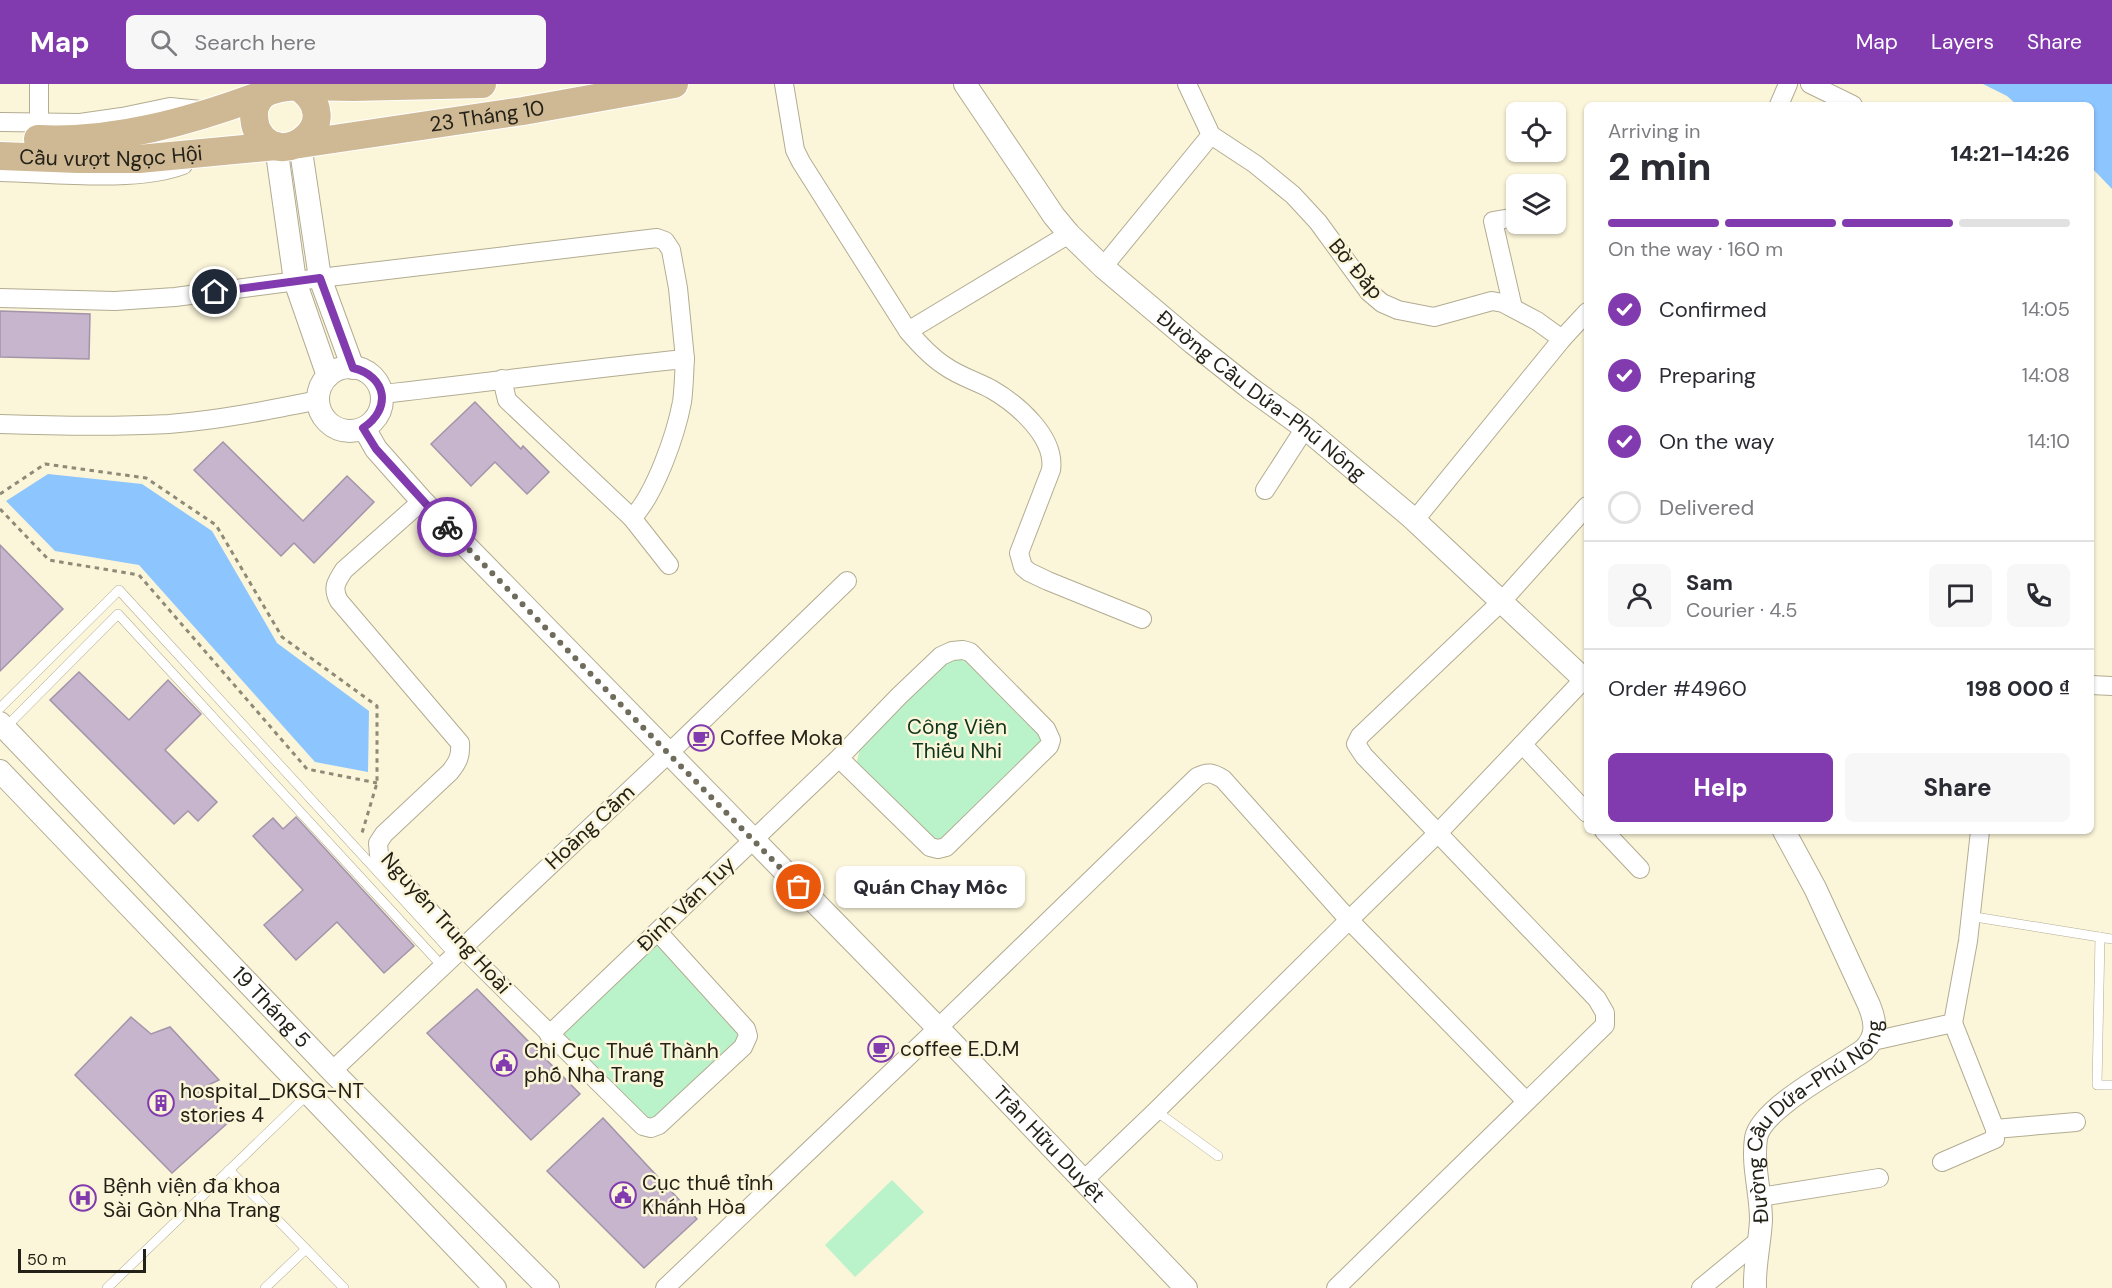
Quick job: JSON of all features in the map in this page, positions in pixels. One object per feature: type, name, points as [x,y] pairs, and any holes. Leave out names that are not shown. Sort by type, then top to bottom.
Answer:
[{"type":"main road","name":"23 Tháng 10","points":[[297,86],[482,84]]},
{"type":"main road","name":"23 Tháng 10","points":[[222,151],[288,145],[523,111],[674,84]]},
{"type":"main road","points":[[218,111],[278,88],[297,86],[307,92],[317,111],[315,128],[309,137],[288,145],[264,139],[257,131],[254,120],[255,104],[261,95]]},
{"type":"main road","name":"Cầu vượt Ngọc Hội","points":[[0,138],[65,140],[103,136],[151,128],[218,111]]},
{"type":"main road","name":"Cầu vượt Ngọc Hội","points":[[0,156],[118,160],[222,151]]},
{"type":"street","points":[[39,84],[39,123]]},
{"type":"street","points":[[783,84],[795,150],[801,162],[908,332],[945,366],[991,389],[1015,406],[1045,438],[1052,456],[1051,470],[1019,553],[1023,567],[1048,581],[1142,619]]},
{"type":"street","name":"Đường Cầu Dứa-Phú Nông","points":[[965,84],[1069,234],[1103,267],[1251,389],[1305,428],[1414,521],[1584,677]]},
{"type":"street","points":[[1103,267],[1211,135],[1187,84]]},
{"type":"street","points":[[1780,102],[1788,84]]},
{"type":"street","points":[[1810,84],[1847,102]]},
{"type":"street","points":[[0,122],[81,123],[170,107],[218,111]]},
{"type":"street","name":"Bờ Đắp","points":[[1211,135],[1256,164],[1293,195],[1318,222],[1369,292],[1382,303],[1398,310],[1434,317],[1492,301],[1513,308],[1563,339]]},
{"type":"street","points":[[288,145],[320,278],[353,368]]},
{"type":"street","points":[[288,145],[295,281],[328,376]]},
{"type":"street","name":"23 Tháng 10","points":[[0,172],[128,175],[178,168],[222,151]]},
{"type":"street","points":[[1506,219],[1493,221],[1513,308]]},
{"type":"street","points":[[908,332],[1069,234]]},
{"type":"street","points":[[0,298],[115,301],[175,297],[657,238],[665,241],[671,250],[678,288],[685,359],[681,402],[674,430],[649,495],[643,507],[632,518]]},
{"type":"street","points":[[1414,521],[1584,315]]},
{"type":"street","points":[[382,393],[685,359]]},
{"type":"street","points":[[344,368],[353,368],[363,370],[372,376],[382,393],[379,414],[372,422],[354,431],[334,426],[326,420],[319,400],[319,392],[328,376],[344,368]]},
{"type":"street","points":[[502,379],[507,400],[632,518],[669,565]]},
{"type":"street","points":[[0,424],[75,426],[171,423],[234,416],[319,400]]},
{"type":"street","name":"Trần Hữu Duyệt","points":[[363,428],[376,449],[422,501],[938,1028],[1186,1288]]},
{"type":"street","points":[[1265,490],[1305,428]]},
{"type":"street","name":"Nguyễn Trung Hoài","points":[[422,501],[344,570],[335,582],[334,593],[339,601],[460,743],[461,753],[458,763],[384,834],[378,843],[379,855],[453,956],[549,1035],[643,1126],[651,1128],[659,1125],[743,1047],[748,1039],[746,1029],[658,932]]},
{"type":"street","points":[[1336,1288],[1605,1025],[1605,1013],[1597,999],[1364,756],[1356,744],[1360,736],[1502,601],[1584,509]]},
{"type":"street","name":"Hoàng Cầm","points":[[332,1071],[668,754],[847,581]]},
{"type":"street","name":"Đinh Văn Tuy","points":[[549,1035],[839,758],[941,656],[952,651],[970,652],[1046,729],[1051,740],[1049,746],[946,848],[938,849],[930,847],[839,758]]},
{"type":"street","points":[[1084,1179],[1438,833],[1584,681]]},
{"type":"street","points":[[2094,685],[2112,686]]},
{"type":"street","name":"19 Tháng 5","points":[[2,720],[332,1071],[548,1288]]},
{"type":"street","points":[[1523,745],[1584,810]]},
{"type":"street","name":"19 Tháng 5","points":[[0,771],[495,1288]]},
{"type":"street","points":[[665,1288],[1197,777],[1204,773],[1213,773],[1223,779],[1349,920],[1526,1101]]},
{"type":"street","points":[[1607,834],[1640,869]]},
{"type":"street","name":"Đường Cầu Dứa-Phú Nông","points":[[1755,1288],[1754,1271],[1761,1221],[1760,1197],[1754,1167],[1756,1135],[1766,1119],[1790,1098],[1854,1058],[1873,1041],[1875,1024],[1869,1005],[1815,888],[1786,834]]},
{"type":"street","points":[[1942,1162],[1995,1138],[1995,1129],[1953,1023],[1963,974],[1980,834]]},
{"type":"street","points":[[1873,1041],[1953,1023]]},
{"type":"street","points":[[308,1094],[332,1071]]},
{"type":"street","points":[[1995,1129],[2076,1122]]},
{"type":"street","points":[[1760,1197],[1879,1178]]},
{"type":"street","points":[[1701,1288],[1758,1241]]},
{"type":"lane","points":[[2,720],[119,590],[453,956]]},
{"type":"lane","points":[[2,720],[118,614],[453,956]]},
{"type":"lane","points":[[1970,916],[2112,939]]},
{"type":"lane","points":[[2100,937],[2097,1085],[2112,1085]]},
{"type":"lane","points":[[108,1288],[308,1094]]},
{"type":"lane","points":[[1156,1111],[1218,1156]]},
{"type":"lane","points":[[229,1170],[344,1288]]},
{"type":"lane","points":[[265,1288],[306,1250]]},
{"type":"path","points":[[0,494],[45,464],[146,478],[216,525],[282,638],[377,706],[377,783],[362,836],[379,855]]},
{"type":"green space","name":"Công Viên Thiếu Nhi","points":[[954,657],[965,660],[1042,737],[1038,747],[943,841],[933,842],[857,762],[860,747],[947,661]]},
{"type":"green space","points":[[657,943],[740,1033],[738,1039],[655,1120],[647,1119],[562,1032]]},
{"type":"green space","points":[[892,1180],[924,1212],[855,1277],[825,1245]]},
{"type":"water","points":[[1983,84],[2112,84],[2112,189],[2094,170],[2094,102],[2014,102]]},
{"type":"water","points":[[48,474],[142,484],[212,531],[277,643],[369,711],[368,772],[315,762],[139,565],[55,551],[6,501]]},
{"type":"building","points":[[0,311],[90,314],[89,359],[0,357]]},
{"type":"building","points":[[475,402],[521,449],[523,446],[549,472],[527,494],[495,462],[471,486],[431,444]]},
{"type":"building","points":[[223,442],[303,521],[347,476],[374,502],[314,563],[294,543],[281,556],[194,470]]},
{"type":"building","points":[[0,545],[63,609],[0,671]]},
{"type":"building","points":[[79,672],[129,720],[168,680],[201,714],[165,750],[217,802],[198,821],[188,811],[174,824],[50,700]]},
{"type":"building","points":[[296,817],[414,946],[384,973],[337,922],[296,960],[264,925],[303,890],[253,836],[273,818],[283,829]]},
{"type":"building","name":"Chi Cục Thuế Thành phố Nha Trang","points":[[477,989],[580,1094],[531,1140],[427,1033]]},
{"type":"building","name":"hospital_DKSG-NT stories 4","points":[[131,1017],[151,1034],[170,1027],[219,1080],[204,1087],[231,1120],[172,1173],[75,1075]]},
{"type":"building","name":"Cục thuế tỉnh Khánh Hòa","points":[[603,1118],[697,1219],[644,1268],[547,1171]]},
{"type":"way so far","points":[[447,527],[799,887]]},
{"type":"place","name":"Coffee Moka","points":[[701,738]]},
{"type":"place","name":"Quán Chay Môc","points":[[799,887]]},
{"type":"place","name":"coffee E.D.M","points":[[881,1049]]},
{"type":"place","name":"Chi Cục Thuế Thành phố Nha Trang","points":[[504,1063]]},
{"type":"place","name":"hospital_DKSG-NT stories 4","points":[[161,1103]]},
{"type":"place","name":"Cục thuế tỉnh Khánh Hòa","points":[[623,1195]]},
{"type":"place","name":"Bệnh viện đa khoa Sài Gòn Nha Trang","points":[[83,1198]]},
{"type":"route","points":[[215,292],[320,278],[353,368],[363,370],[372,376],[382,393],[379,414],[363,428],[376,449],[447,527]]}]
